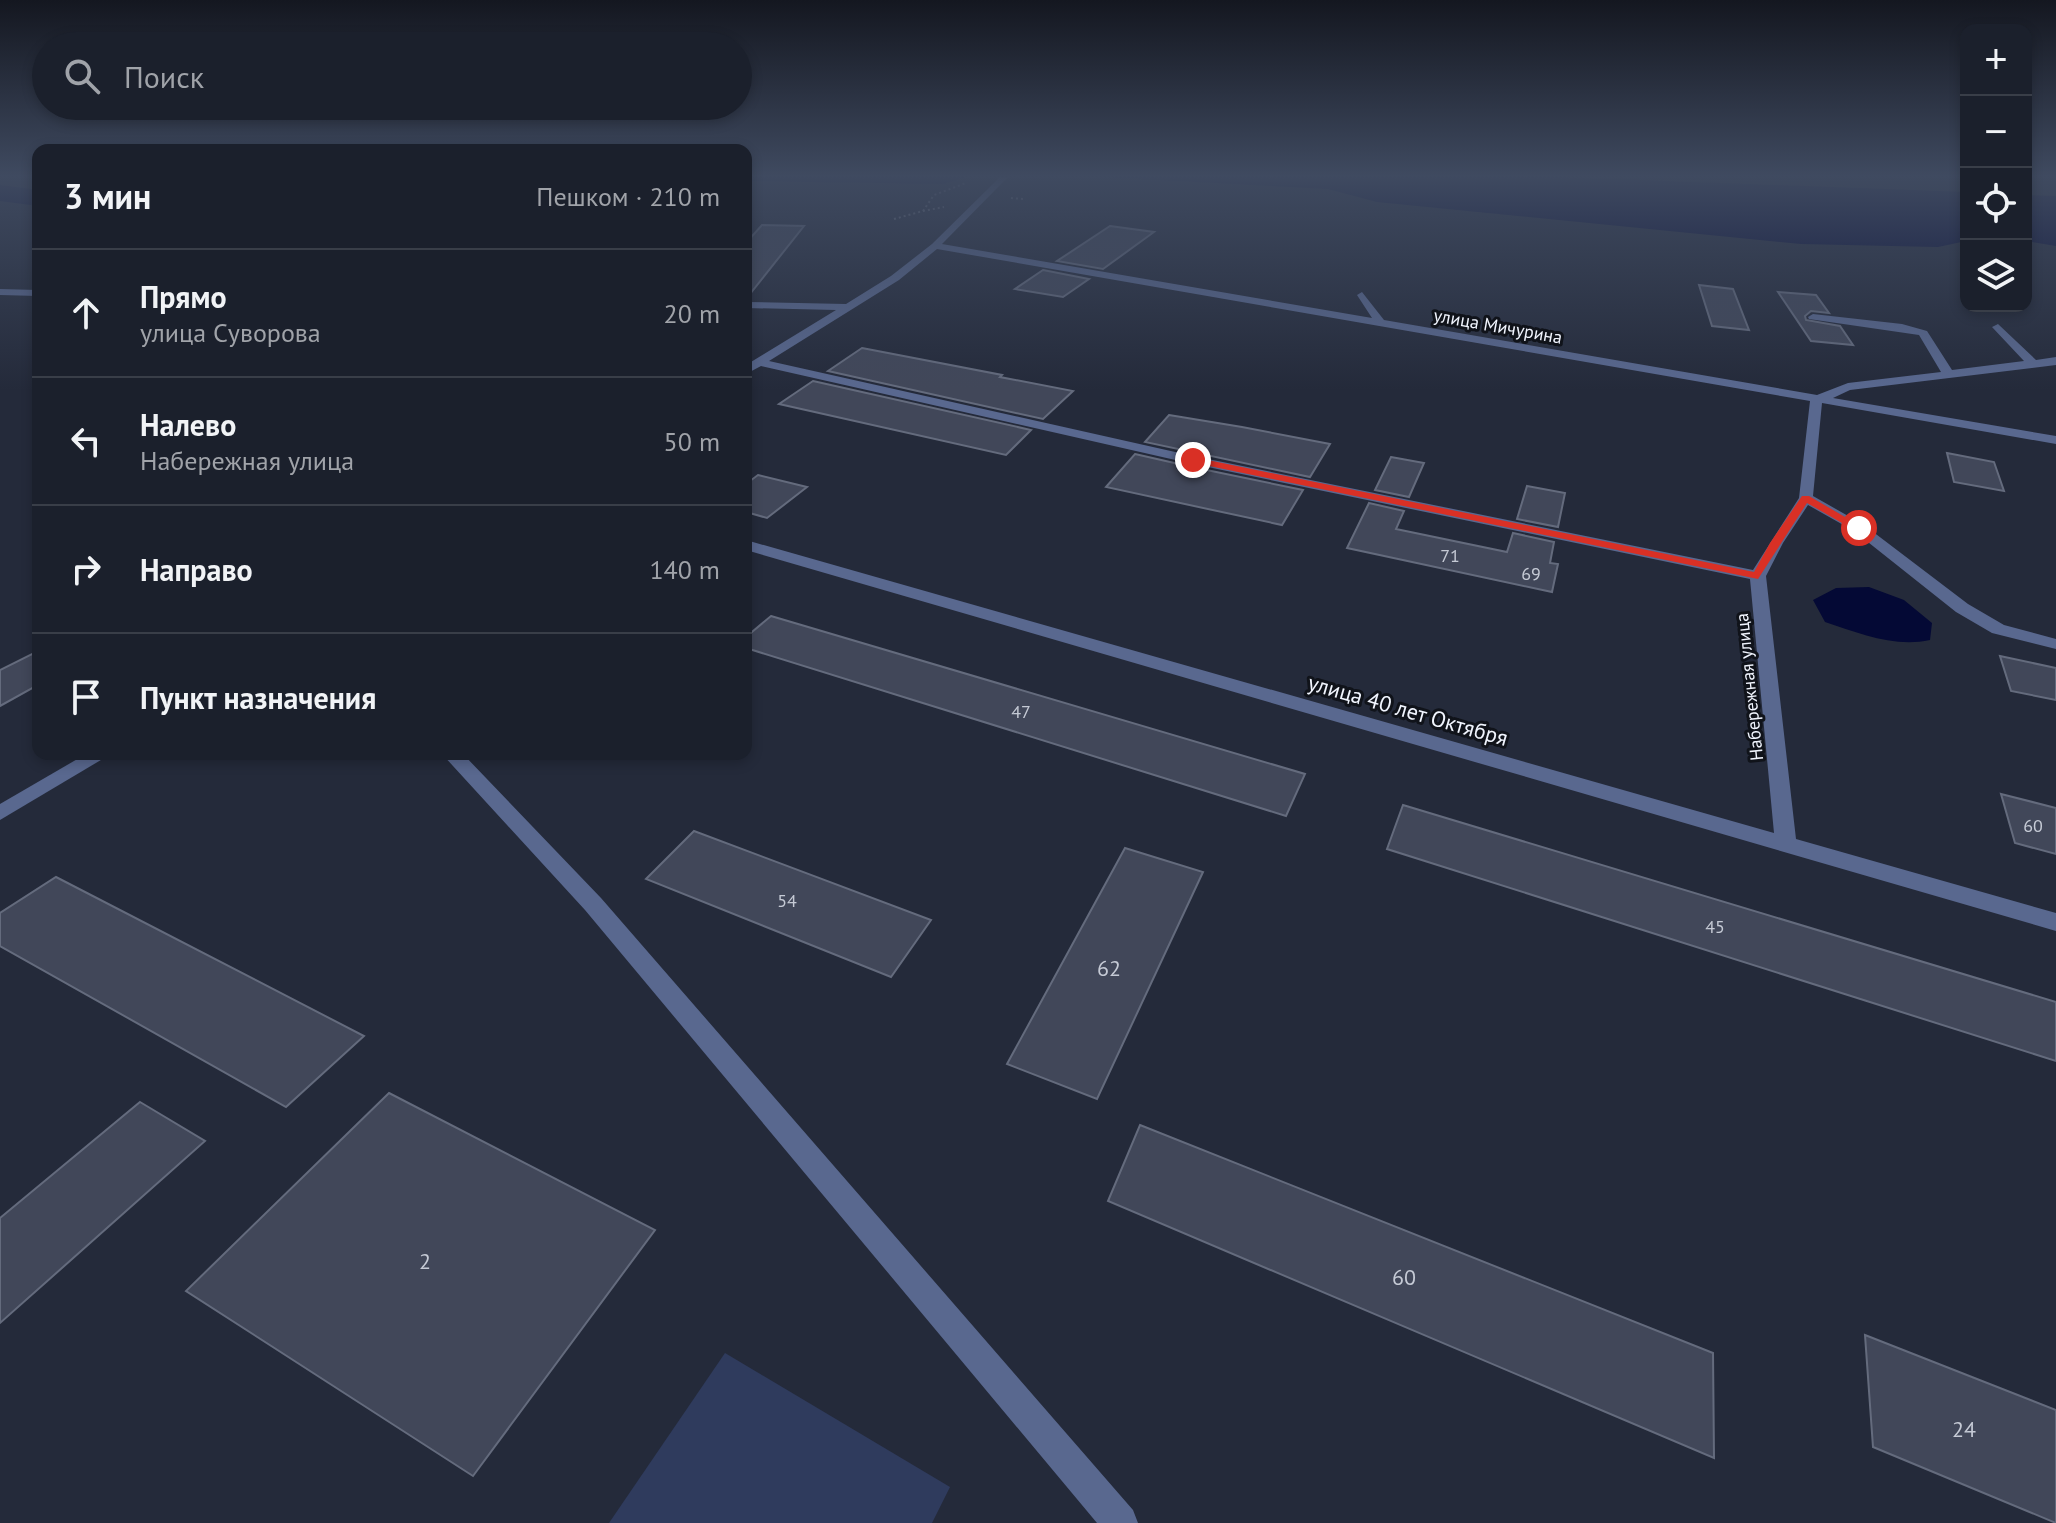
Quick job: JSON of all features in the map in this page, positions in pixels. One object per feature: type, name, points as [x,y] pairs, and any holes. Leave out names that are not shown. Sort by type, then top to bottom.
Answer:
[{"type":"street","points":[[753,366],[850,307],[932,248]]},
{"type":"street","name":"улица Мичурина","points":[[947,248],[2056,440]]},
{"type":"street","points":[[0,292],[32,293]]},
{"type":"street","points":[[0,306],[32,293]]},
{"type":"street","points":[[1362,295],[1381,324]]},
{"type":"street","points":[[752,305],[850,307]]},
{"type":"street","points":[[1813,317],[1902,327],[1923,333],[1947,372]]},
{"type":"street","points":[[1998,327],[2032,363]]},
{"type":"street","points":[[753,366],[1758,576],[1775,543],[1806,498],[1816,400],[1848,387],[1947,372],[2056,361]]},
{"type":"street","points":[[1806,498],[1859,528],[1962,608],[1998,629],[2056,644]]},
{"type":"street","name":"улица 40 лет Октября","points":[[752,547],[2056,922]]},
{"type":"street","name":"Набережная улица","points":[[1758,576],[1786,844]]},
{"type":"street","points":[[0,813],[91,760]]},
{"type":"street","points":[[458,760],[593,904],[1120,1523]]},
{"type":"shaded area","points":[[1869,587],[1904,600],[1932,623],[1930,640],[1890,641],[1825,622],[1813,600],[1836,588]]},
{"type":"shaded area","points":[[725,1353],[950,1487],[932,1523],[609,1523]]},
{"type":"building","points":[[752,248],[786,248],[752,291]]},
{"type":"building","points":[[1077,248],[1132,248],[1103,269],[1057,261]]},
{"type":"building","points":[[1043,270],[1089,279],[1063,297],[1015,289]]},
{"type":"building","points":[[1699,285],[1733,289],[1749,330],[1712,326]]},
{"type":"building","points":[[1778,292],[1816,295],[1829,313],[1811,311],[1805,316],[1806,320],[1840,326],[1853,345],[1811,341]]},
{"type":"building","points":[[862,348],[1073,391],[1043,419],[828,371]]},
{"type":"building","points":[[813,381],[1031,430],[1006,455],[779,404]]},
{"type":"building","points":[[1169,415],[1330,444],[1310,477],[1145,442]]},
{"type":"building","points":[[1947,453],[1994,462],[2004,491],[1954,482]]},
{"type":"building","points":[[1135,454],[1303,490],[1282,525],[1106,487]]},
{"type":"building","points":[[1391,457],[1424,463],[1409,497],[1375,490]]},
{"type":"building","points":[[758,475],[807,487],[767,518],[752,514],[752,480]]},
{"type":"building","points":[[1527,486],[1565,493],[1558,527],[1517,519]]},
{"type":"building","points":[[1369,503],[1404,511],[1396,529],[1507,552],[1513,533],[1554,542],[1550,563],[1558,564],[1552,592],[1347,548]]},
{"type":"building","points":[[771,616],[1305,774],[1286,816],[752,650],[752,632]]},
{"type":"building","points":[[32,654],[32,688],[0,706],[0,670]]},
{"type":"building","points":[[2000,656],[2056,668],[2056,700],[2011,691]]},
{"type":"building","points":[[2001,794],[2056,808],[2056,854],[2015,843]]},
{"type":"building","points":[[1403,805],[2056,1002],[2056,1061],[1387,849]]},
{"type":"building","points":[[694,831],[931,920],[891,977],[646,879]]},
{"type":"building","points":[[1125,848],[1203,872],[1097,1099],[1007,1064]]},
{"type":"building","points":[[56,877],[364,1036],[286,1107],[0,946],[0,913]]},
{"type":"building","points":[[389,1093],[655,1230],[473,1476],[186,1291]]},
{"type":"building","points":[[140,1102],[205,1141],[0,1323],[0,1218]]},
{"type":"building","points":[[1140,1125],[1713,1353],[1714,1458],[1108,1201]]},
{"type":"building","points":[[1865,1335],[2056,1410],[2056,1523],[1873,1447]]},
{"type":"route","points":[[1193,460],[1758,576],[1775,543],[1806,498],[1859,528]]}]
